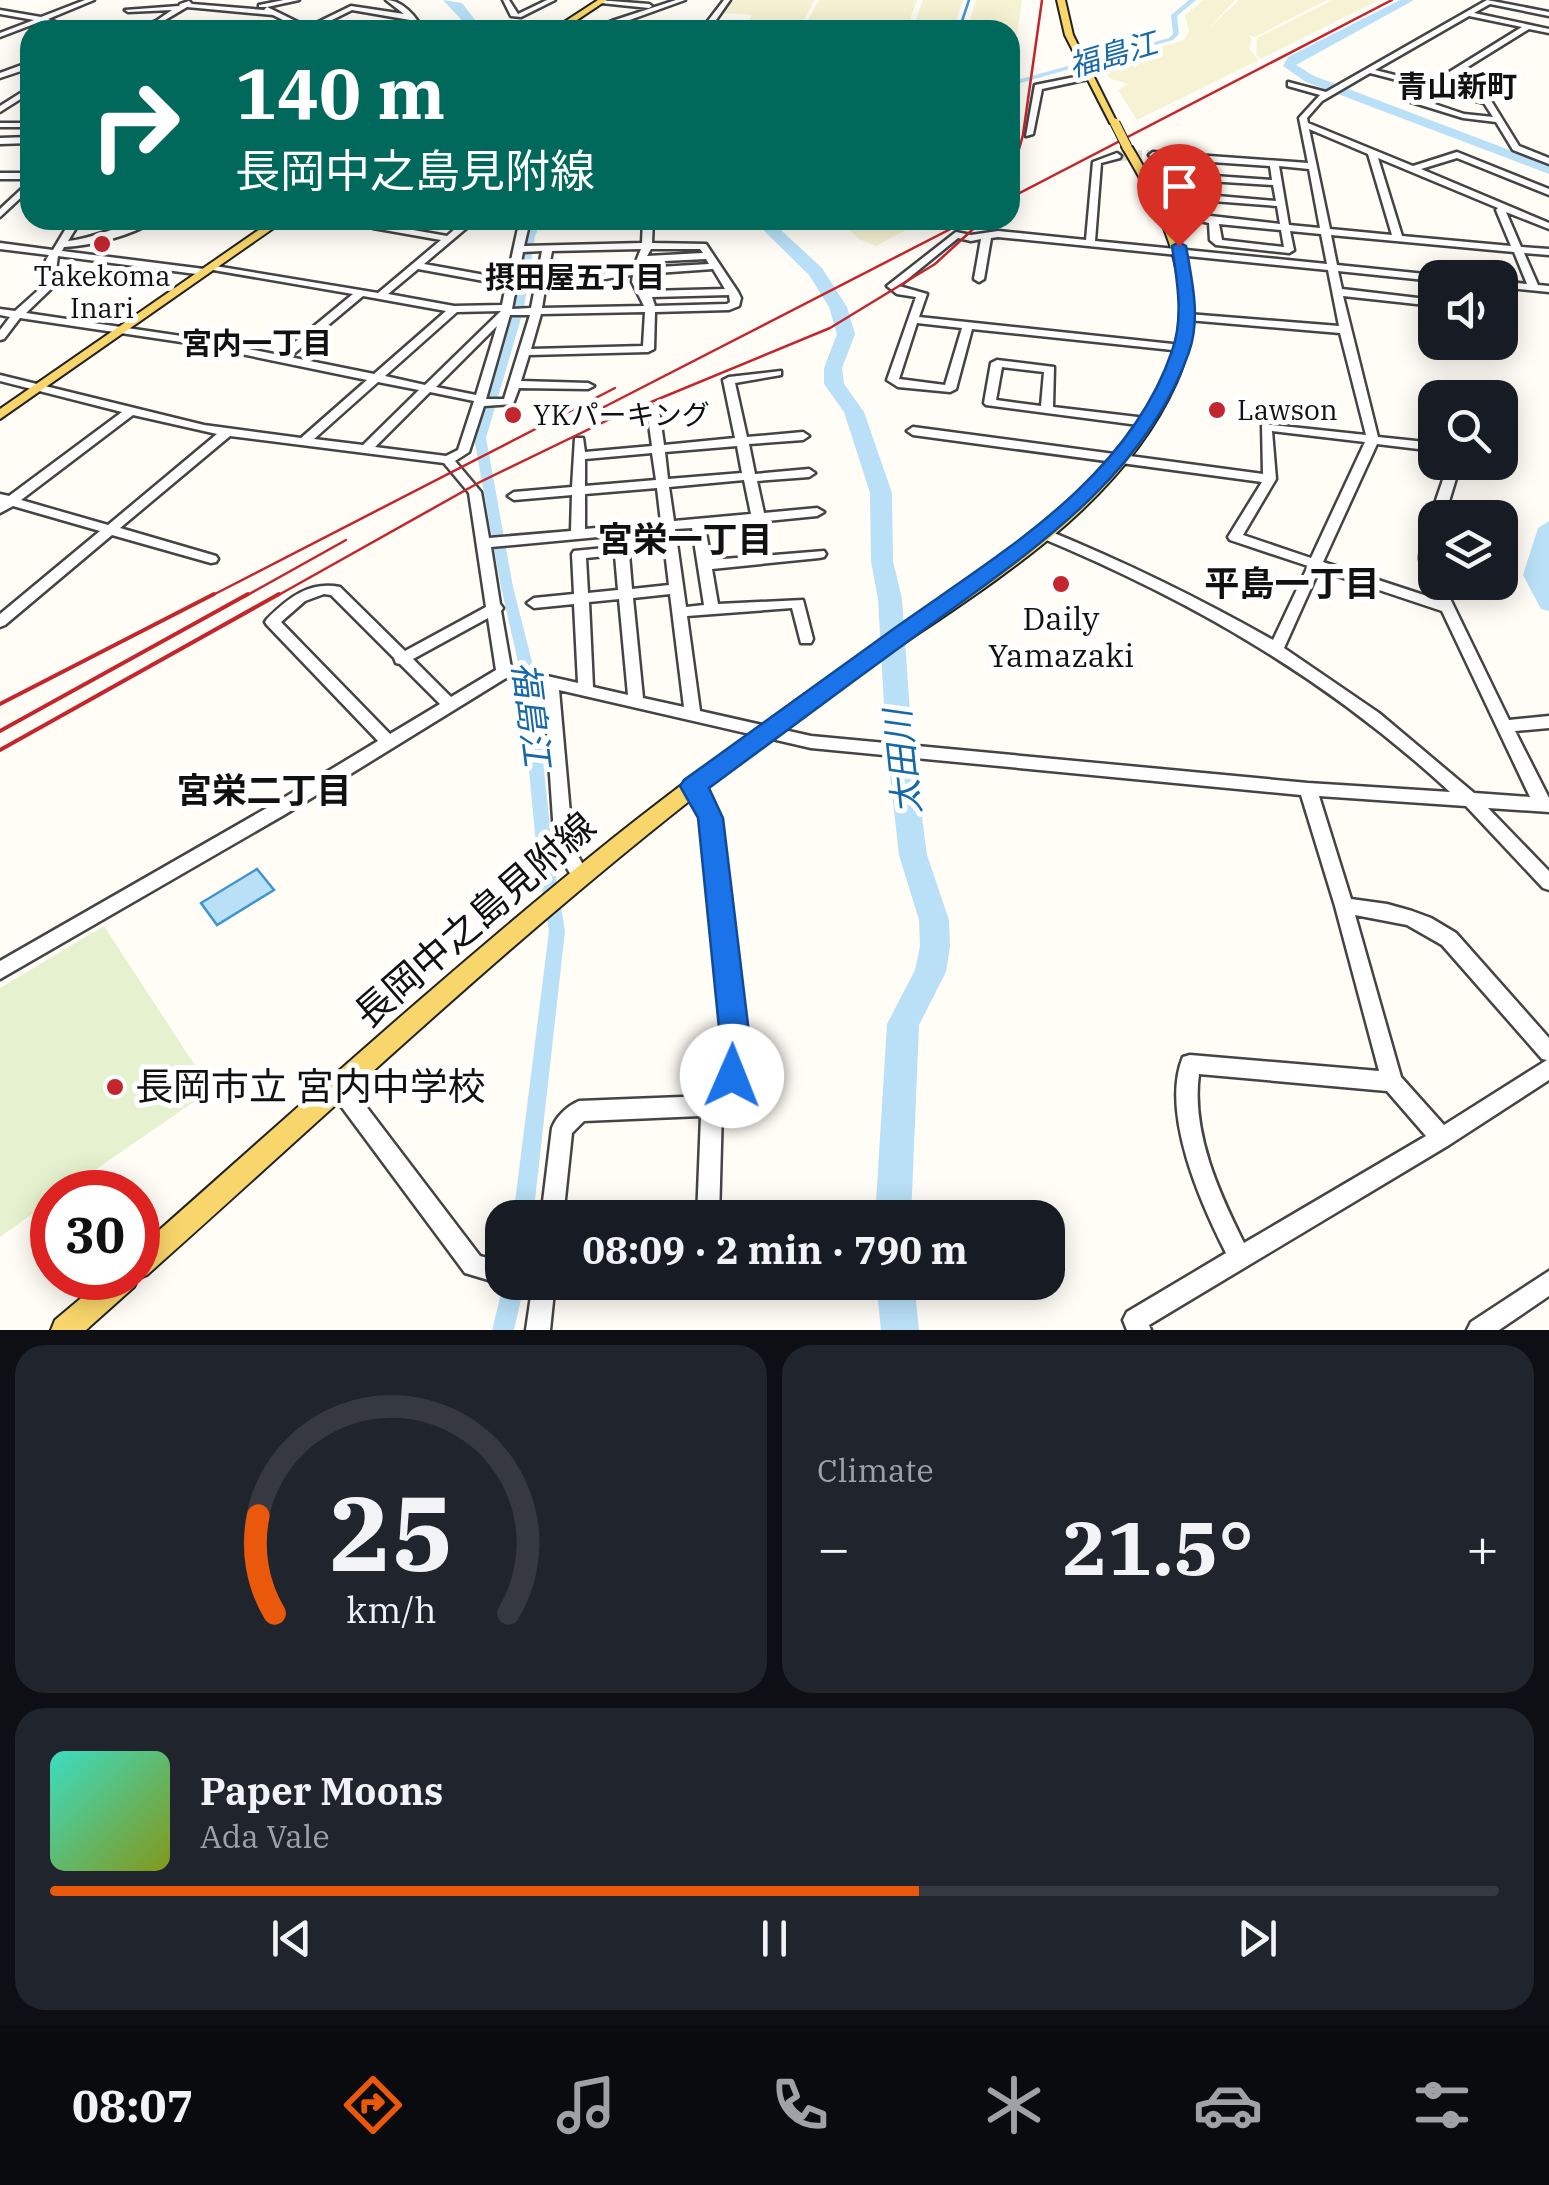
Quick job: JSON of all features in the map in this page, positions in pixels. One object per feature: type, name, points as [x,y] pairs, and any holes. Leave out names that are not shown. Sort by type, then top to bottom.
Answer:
[{"type":"main road","points":[[1042,534],[1120,457],[1146,422],[1170,383],[1188,317],[1181,253],[1162,207],[1122,151],[1115,123],[1066,26],[1060,0]]},
{"type":"main road","points":[[573,20],[601,1]]},
{"type":"main road","points":[[0,414],[266,230]]},
{"type":"main road","name":"長岡中之島見附線","points":[[160,1246],[536,915],[692,786],[1042,534]]},
{"type":"main road","points":[[65,1330],[100,1300]]},
{"type":"street","points":[[0,12],[42,19],[91,0]]},
{"type":"street","points":[[129,20],[123,18],[127,13],[196,0]]},
{"type":"street","points":[[250,0],[288,20]]},
{"type":"street","points":[[261,6],[296,0]]},
{"type":"street","points":[[327,20],[369,0]]},
{"type":"street","points":[[389,0],[411,20]]},
{"type":"street","points":[[506,0],[517,20],[552,0]]},
{"type":"street","points":[[589,0],[658,8]]},
{"type":"street","points":[[620,20],[682,0]]},
{"type":"street","points":[[1276,649],[1373,439],[1310,166],[1304,124],[1309,108],[1491,1],[1549,14]]},
{"type":"street","points":[[182,4],[275,13]]},
{"type":"street","points":[[351,8],[395,20]]},
{"type":"street","points":[[1472,14],[1549,31]]},
{"type":"street","points":[[1500,120],[1464,116],[1411,100],[1529,26]]},
{"type":"street","points":[[1370,71],[1487,101],[1516,148],[1549,160]]},
{"type":"street","points":[[1029,134],[1038,87],[1090,74]]},
{"type":"street","points":[[1291,84],[1334,91]]},
{"type":"street","points":[[0,110],[20,95]]},
{"type":"street","points":[[16,98],[20,98]]},
{"type":"street","points":[[1304,124],[1549,226]]},
{"type":"street","points":[[1090,244],[1097,162],[1122,151]]},
{"type":"street","points":[[1372,153],[1398,238]]},
{"type":"street","points":[[1153,155],[1310,166]]},
{"type":"street","points":[[1413,169],[1457,155],[1549,192]]},
{"type":"street","points":[[1214,221],[1215,240],[1219,243],[1289,250],[1274,162]]},
{"type":"street","points":[[1278,183],[1170,176],[1189,216],[1549,252]]},
{"type":"street","points":[[0,214],[20,194]]},
{"type":"street","points":[[1180,196],[1282,204]]},
{"type":"street","points":[[1504,207],[1501,210],[1534,288]]},
{"type":"street","points":[[0,337],[49,286],[50,265],[70,230]]},
{"type":"street","points":[[58,249],[98,241],[126,230]]},
{"type":"street","points":[[400,230],[450,238]]},
{"type":"street","points":[[380,296],[460,230]]},
{"type":"street","points":[[0,378],[36,390],[228,432],[448,460],[463,452],[481,402],[507,311],[523,230]]},
{"type":"street","points":[[525,352],[648,349],[651,309],[648,294],[637,282],[648,230]]},
{"type":"street","points":[[979,279],[988,235]]},
{"type":"street","points":[[968,325],[950,389],[898,384],[894,380],[922,294],[902,292],[892,286],[956,236],[988,235],[1418,276]]},
{"type":"street","points":[[0,246],[58,249],[454,309],[534,312],[736,304],[714,261],[699,245],[521,249]]},
{"type":"street","points":[[0,312],[280,358],[481,402],[509,402],[540,286],[542,249]]},
{"type":"street","points":[[643,259],[714,261]]},
{"type":"street","points":[[540,286],[714,261]]},
{"type":"street","points":[[418,266],[512,283]]},
{"type":"street","points":[[1518,286],[1549,289]]},
{"type":"street","points":[[648,294],[733,292]]},
{"type":"street","points":[[1338,292],[1418,301]]},
{"type":"street","points":[[280,358],[361,293]]},
{"type":"street","points":[[305,442],[454,309]]},
{"type":"street","points":[[368,448],[507,311]]},
{"type":"street","points":[[1188,317],[1345,330]]},
{"type":"street","points":[[915,320],[1182,348]]},
{"type":"street","points":[[1047,410],[1050,369],[997,362],[990,403],[1047,410],[1146,422]]},
{"type":"street","points":[[758,516],[729,380],[777,373]]},
{"type":"street","points":[[514,384],[588,386]]},
{"type":"street","points":[[653,410],[693,715]]},
{"type":"street","points":[[4,503],[129,412]]},
{"type":"street","points":[[1418,445],[1266,427],[1270,478],[1235,537],[1446,607]]},
{"type":"street","points":[[913,431],[1270,478]]},
{"type":"street","points":[[0,622],[228,432]]},
{"type":"street","points":[[579,456],[803,436]]},
{"type":"street","points":[[578,532],[579,440]]},
{"type":"street","points":[[448,460],[474,492],[510,674]]},
{"type":"street","points":[[514,496],[809,473]]},
{"type":"street","points":[[4,503],[112,529],[211,559]]},
{"type":"street","points":[[486,542],[817,512]]},
{"type":"street","points":[[698,522],[712,609]]},
{"type":"street","points":[[620,529],[636,702]]},
{"type":"street","points":[[1042,534],[1132,570],[1276,649],[1364,711],[1468,798],[1549,882]]},
{"type":"street","points":[[586,690],[579,554],[671,546]]},
{"type":"street","points":[[705,565],[818,554]]},
{"type":"street","points":[[389,742],[272,622],[296,598],[315,588],[334,590],[449,704]]},
{"type":"street","points":[[534,603],[677,590]]},
{"type":"street","points":[[0,971],[449,704],[510,674],[850,747],[1308,789],[1545,804],[1443,600]]},
{"type":"street","points":[[680,612],[798,603],[806,640]]},
{"type":"street","points":[[402,659],[496,608]]},
{"type":"street","points":[[546,681],[564,848],[580,877]]},
{"type":"street","points":[[1508,726],[1549,722]]},
{"type":"street","points":[[692,786],[706,802],[710,818],[737,1058],[724,1092],[712,1106],[709,1200]]},
{"type":"street","points":[[1308,789],[1392,1082],[1442,1138]]},
{"type":"street","points":[[1344,906],[1407,914],[1434,928],[1468,960],[1549,1052]]},
{"type":"street","points":[[1240,1258],[1212,1199],[1196,1144],[1186,1079],[1190,1064],[1392,1082]]},
{"type":"street","points":[[1139,1330],[1136,1320],[1442,1138],[1549,1069]]},
{"type":"street","points":[[339,1087],[473,1265],[485,1269]]},
{"type":"street","points":[[554,1200],[562,1128],[579,1111],[712,1106]]},
{"type":"street","points":[[1479,1330],[1549,1282]]},
{"type":"street","points":[[538,1330],[542,1300]]},
{"type":"shaded area","points":[[731,0],[815,0],[804,20],[749,20],[752,15],[722,13]]},
{"type":"shaded area","points":[[819,0],[917,0],[910,20],[808,20]]},
{"type":"shaded area","points":[[923,0],[963,0],[956,20],[916,20]]},
{"type":"shaded area","points":[[976,0],[1022,0],[1019,20],[970,20]]},
{"type":"shaded area","points":[[1204,0],[1235,0],[1208,29],[1239,0],[1327,0],[1255,37],[1249,36],[1249,49],[1259,60],[1137,120],[1118,90],[1128,84],[1111,79],[1098,66],[1184,40],[1189,31],[1185,15]]},
{"type":"shaded area","points":[[1333,0],[1379,0],[1261,59],[1256,55],[1257,38]]},
{"type":"shaded area","points":[[850,230],[906,230],[876,246]]},
{"type":"green space","points":[[104,926],[211,1090],[95,1170],[30,1170],[30,1216],[0,1237],[0,988]]},
{"type":"water","points":[[257,869],[274,890],[217,925],[201,903]]},
{"type":"waterway","name":"太田川","points":[[449,0],[469,20]]},
{"type":"waterway","points":[[962,20],[969,0]]},
{"type":"waterway","name":"福島江","points":[[1020,81],[1171,39],[1176,34],[1174,15],[1193,0]]},
{"type":"waterway","points":[[1408,0],[1292,60],[1289,66],[1310,79],[1549,170]]},
{"type":"waterway","name":"福島江","points":[[525,1200],[557,931],[546,865],[526,666],[507,587],[480,438],[519,308],[534,230]]},
{"type":"waterway","name":"太田川","points":[[772,230],[816,272],[838,307],[846,334],[833,368],[834,384],[854,412],[881,493],[882,561],[890,599],[899,740],[913,855],[934,920],[935,946],[930,972],[903,1024],[894,1200]]},
{"type":"waterway","points":[[1549,528],[1535,575],[1549,603]]},
{"type":"waterway","name":"福島江","points":[[503,1330],[510,1300]]},
{"type":"waterway","name":"太田川","points":[[897,1300],[900,1330]]},
{"type":"tunnel","points":[[1117,156],[1153,155]]},
{"type":"railway","points":[[1020,146],[1042,0]]},
{"type":"railway","points":[[1020,193],[1392,0]]},
{"type":"railway","points":[[604,407],[949,230]]},
{"type":"railway","points":[[275,597],[480,482],[610,419],[830,328],[935,264],[972,230]]},
{"type":"railway","points":[[209,597],[615,388]]},
{"type":"railway","points":[[244,597],[346,540]]},
{"type":"railway","points":[[0,704],[214,594]]},
{"type":"railway","points":[[0,731],[248,594]]},
{"type":"railway","points":[[0,750],[279,594]]},
{"type":"place","name":"Takekoma Inari","points":[[102,244]]},
{"type":"place","name":"Lawson","points":[[1217,410]]},
{"type":"place","name":"YKパーキング","points":[[513,415]]},
{"type":"place","name":"Daily Yamazaki","points":[[1061,584]]},
{"type":"place","name":"長岡市立 宮内中学校","points":[[115,1087]]},
{"type":"district","name":"青山新町","points":[[1457,87]]},
{"type":"district","name":"摂田屋五丁目","points":[[575,278]]},
{"type":"district","name":"宮内一丁目","points":[[257,344]]},
{"type":"district","name":"宮栄一丁目","points":[[685,540]]},
{"type":"district","name":"平島一丁目","points":[[1292,584]]},
{"type":"district","name":"宮栄二丁目","points":[[264,791]]},
{"type":"route","points":[[732,1076],[737,1058],[710,818],[706,802],[692,786],[1042,534],[1120,457],[1138,436],[1170,383],[1182,348],[1188,304],[1179,246]]}]
